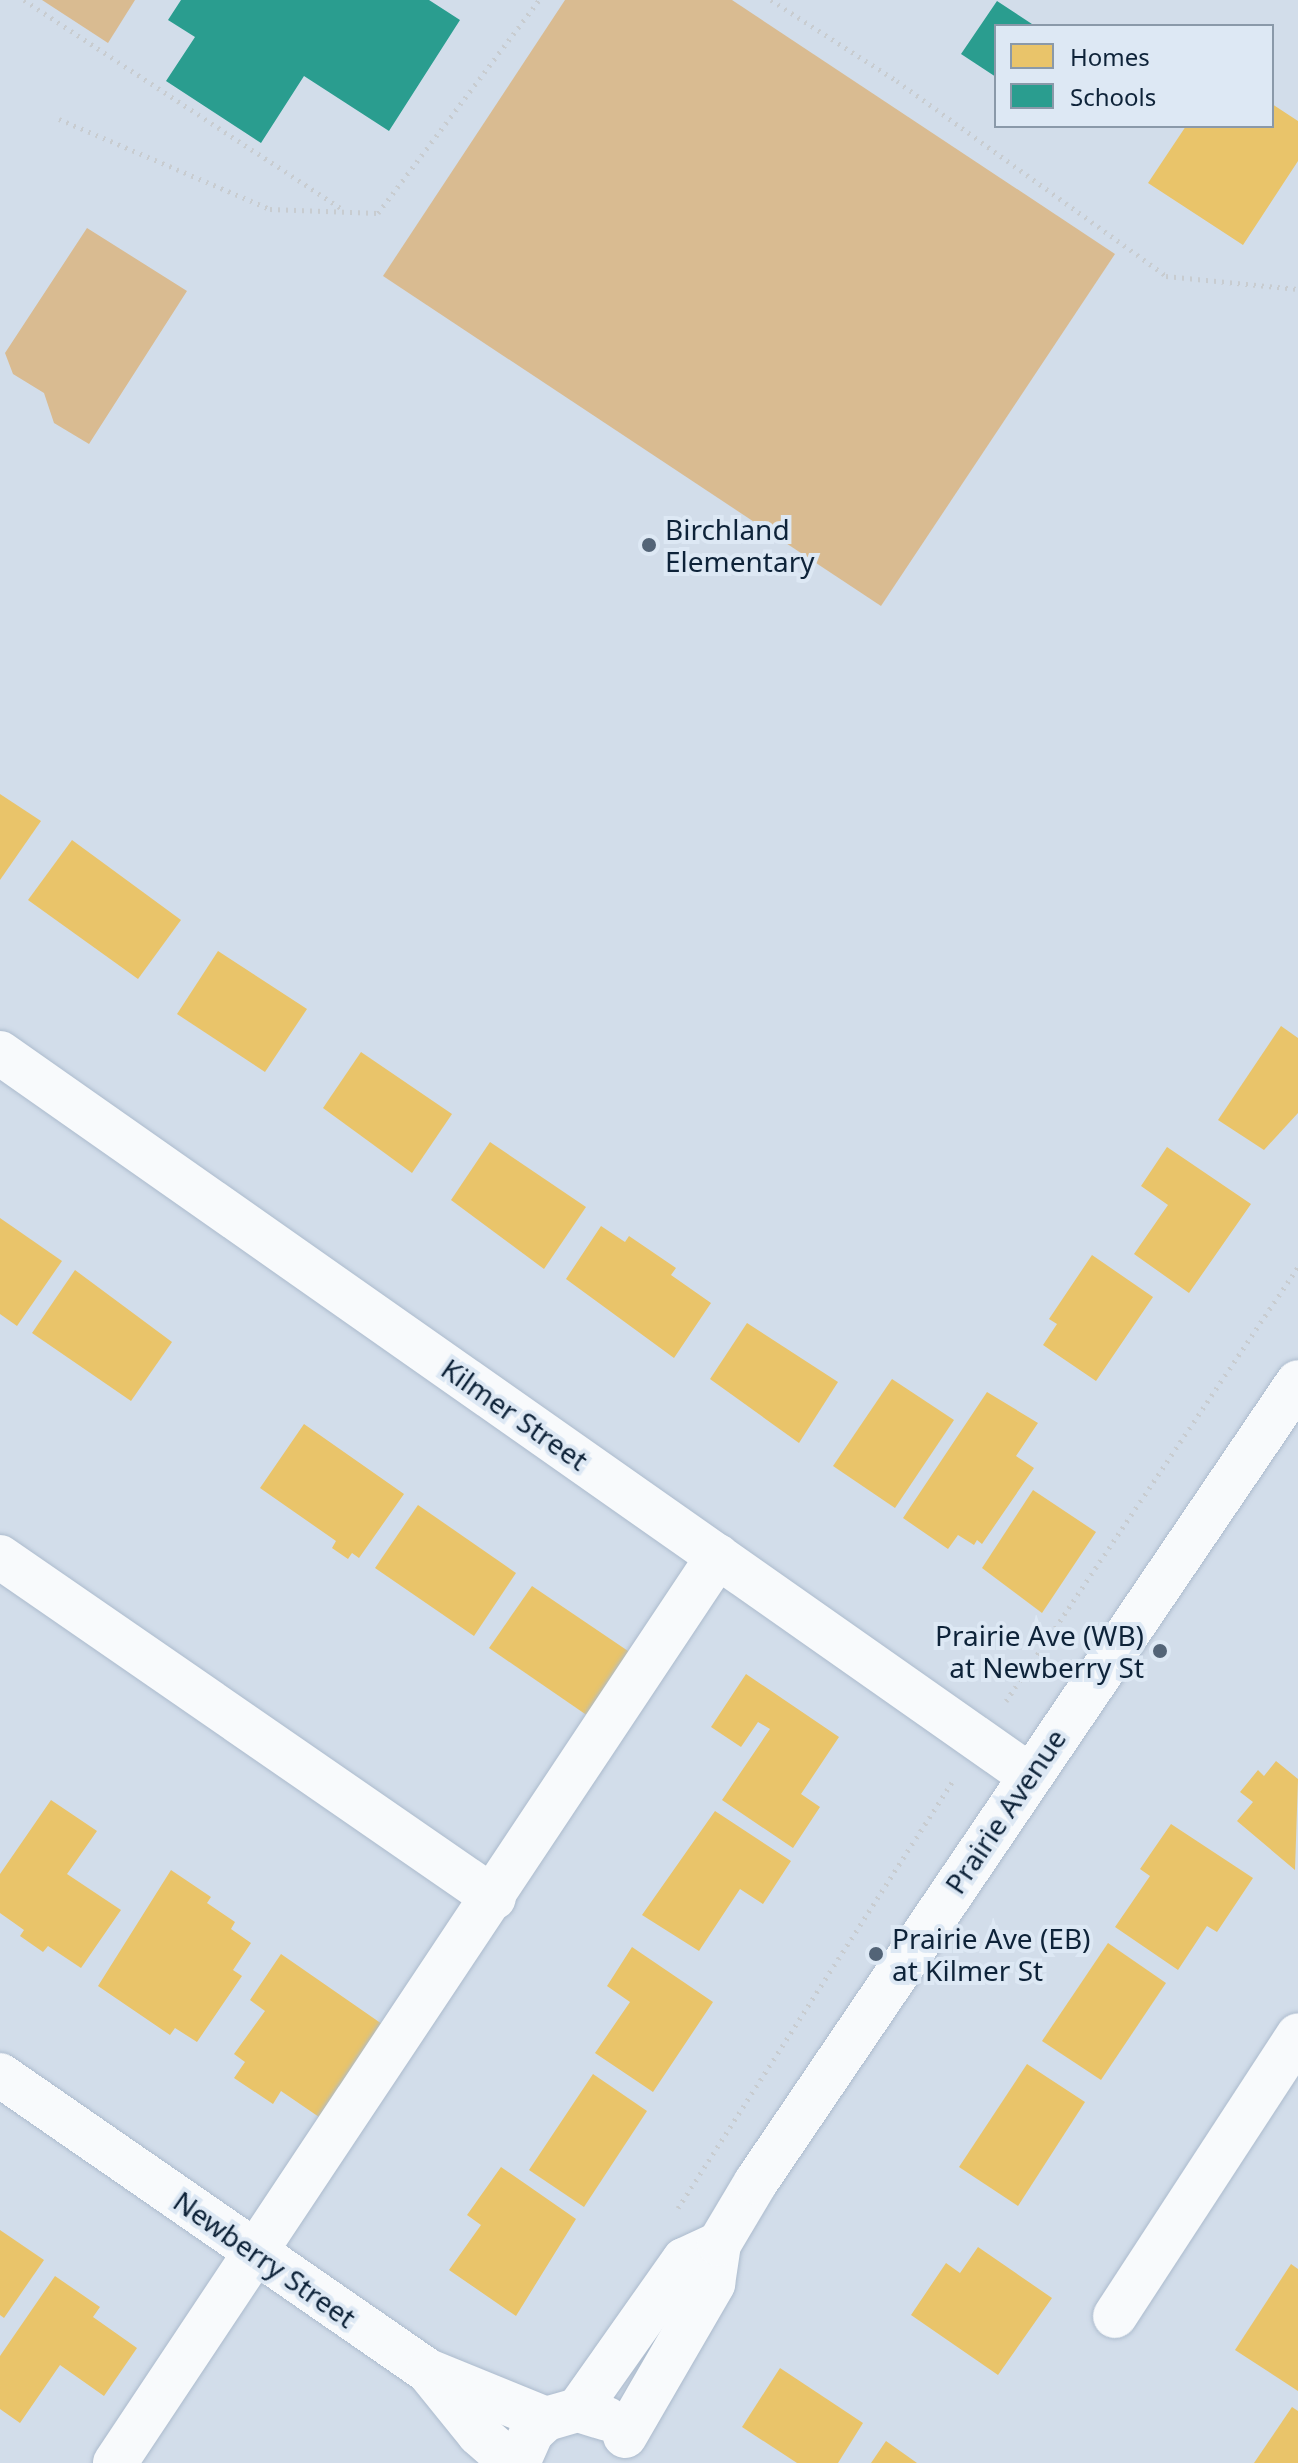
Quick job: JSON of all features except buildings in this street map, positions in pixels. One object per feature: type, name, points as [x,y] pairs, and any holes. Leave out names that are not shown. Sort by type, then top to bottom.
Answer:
[{"type":"street","name":"Kilmer Street","points":[[0,1053],[1029,1775]]},
{"type":"street","name":"Prairie Avenue","points":[[630,2449],[713,2284],[719,2244],[1029,1775],[1298,1382]]},
{"type":"street","points":[[115,2463],[494,1898],[718,1556]]},
{"type":"street","points":[[0,1557],[494,1898]]},
{"type":"street","points":[[1115,2316],[1298,2035]]},
{"type":"street","name":"Newberry Street","points":[[0,2075],[428,2371],[479,2434],[512,2463]]},
{"type":"street","points":[[518,2463],[532,2432],[562,2414],[684,2260],[719,2244]]},
{"type":"street","points":[[428,2371],[562,2414],[596,2413],[630,2449]]},
{"type":"path","points":[[24,0],[346,212]]},
{"type":"path","points":[[59,119],[270,209],[378,213],[539,0]]},
{"type":"path","points":[[771,0],[897,81],[1166,276],[1298,289]]},
{"type":"path","points":[[1013,1691],[1298,1267]]},
{"type":"path","points":[[672,2217],[962,1765]]},
{"type":"shaded area","points":[[42,0],[135,0],[108,43]]},
{"type":"shaded area","points":[[565,0],[732,0],[1115,254],[881,606],[383,276]]},
{"type":"shaded area","points":[[87,228],[187,291],[89,444],[54,423],[44,393],[13,374],[5,353]]},
{"type":"place","name":"Birchland Elementary","points":[[649,545]]},
{"type":"place","name":"Prairie Ave (WB) at Newberry St","points":[[1160,1651]]},
{"type":"place","name":"Prairie Ave (EB) at Kilmer St","points":[[876,1954]]}]
